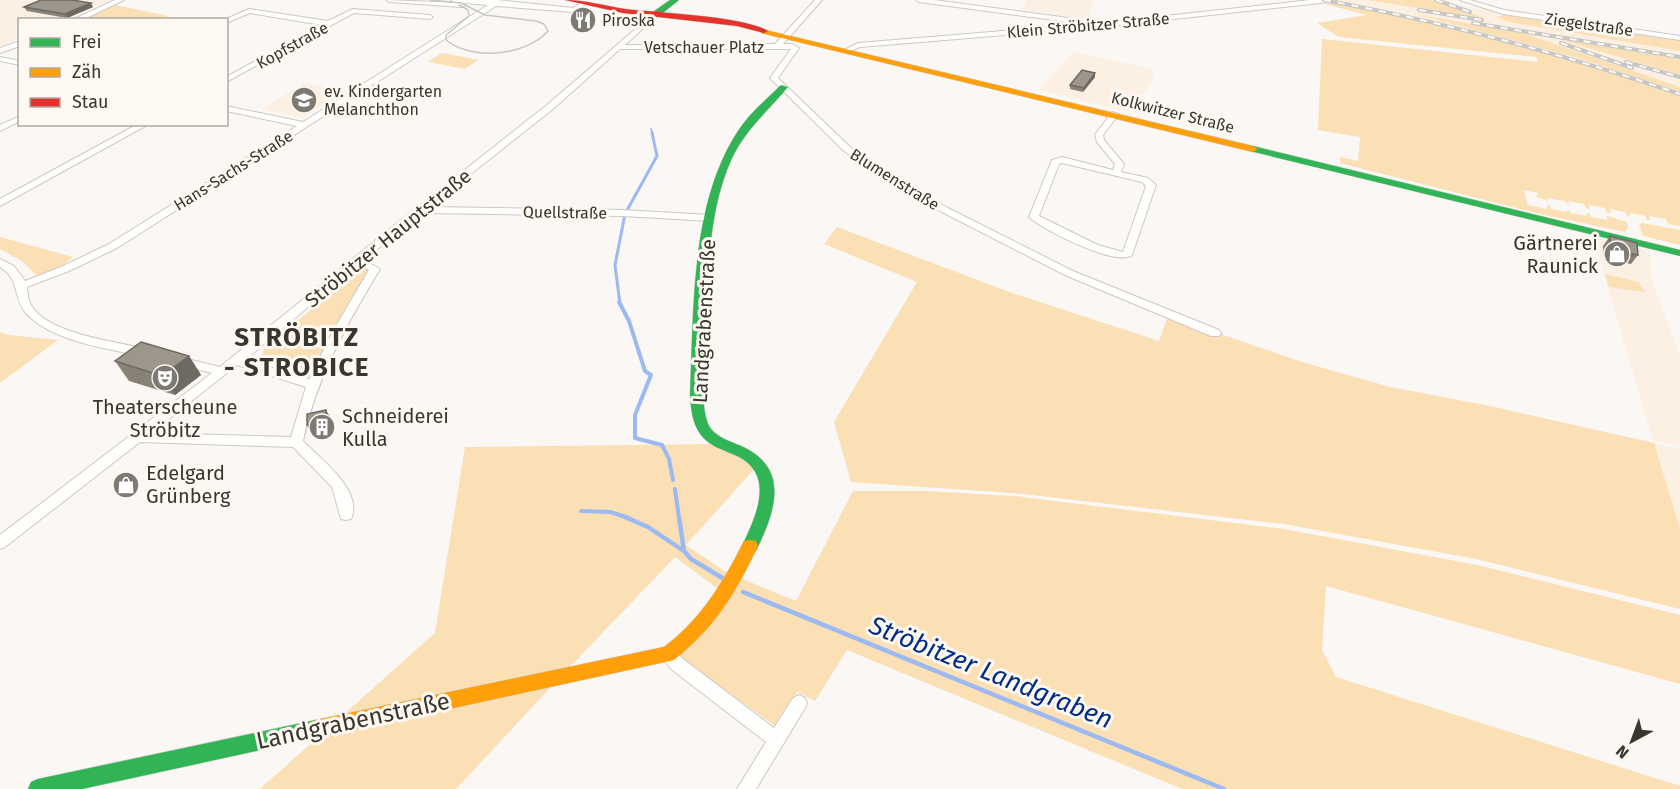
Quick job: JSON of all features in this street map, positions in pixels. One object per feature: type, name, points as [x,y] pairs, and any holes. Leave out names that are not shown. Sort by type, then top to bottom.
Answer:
[{"type":"main road","name":"Kolkwitzer Straße","points":[[569,0],[737,24],[782,41],[848,50],[1680,253]]},
{"type":"main road","points":[[656,14],[675,0]]},
{"type":"main road","name":"Landgrabenstraße","points":[[38,789],[668,654],[692,635],[728,588],[764,517],[770,484],[759,464],[710,437],[700,419],[701,293],[710,218],[722,174],[736,140],[784,87]]},
{"type":"street","points":[[80,18],[121,0]]},
{"type":"street","points":[[389,0],[495,4],[519,0]]},
{"type":"street","points":[[454,0],[495,4]]},
{"type":"street","points":[[784,87],[774,78],[796,51],[782,41],[819,0]]},
{"type":"street","points":[[919,0],[1101,25]]},
{"type":"street","name":"Klein Ströbitzer Straße","points":[[848,50],[858,45],[1101,25],[1330,0]]},
{"type":"street","name":"Ziegelstraße","points":[[1463,0],[1503,12],[1680,38]]},
{"type":"street","points":[[508,3],[574,10],[584,3]]},
{"type":"street","name":"Hans-Sachs-Straße","points":[[23,285],[65,270],[113,246],[495,4]]},
{"type":"street","points":[[228,20],[249,10],[331,24]]},
{"type":"street","name":"Kopfstraße","points":[[228,80],[353,11],[430,17]]},
{"type":"street","name":"Ströbitzer Hauptstraße","points":[[0,543],[236,361],[357,260],[550,107],[656,14]]},
{"type":"street","name":"Vetschauer Platz","points":[[618,47],[782,41]]},
{"type":"street","points":[[0,51],[18,44]]},
{"type":"street","points":[[0,59],[18,63]]},
{"type":"street","name":"Blumenstraße","points":[[784,87],[847,149],[943,209],[1069,273],[1215,333]]},
{"type":"street","points":[[228,108],[306,125]]},
{"type":"street","points":[[1115,114],[1099,135],[1100,140],[1120,164],[1116,173]]},
{"type":"street","points":[[0,128],[18,119]]},
{"type":"street","points":[[0,203],[141,126]]},
{"type":"street","points":[[1062,160],[1116,173],[1145,180],[1150,185],[1127,255],[1119,256],[1083,242],[1034,217],[1055,162],[1062,160]]},
{"type":"street","name":"Quellstraße","points":[[419,210],[625,213],[710,218]]},
{"type":"street","points":[[296,442],[312,384],[347,315],[375,269],[357,260]]},
{"type":"street","points":[[0,262],[17,274],[23,285],[28,309],[41,320],[83,338],[221,371]]},
{"type":"street","points":[[236,361],[312,384]]},
{"type":"street","points":[[137,437],[296,442],[331,476],[341,491],[346,515]]},
{"type":"street","points":[[668,654],[677,664],[777,740]]},
{"type":"street","points":[[746,789],[799,703]]},
{"type":"shaded area","points":[[0,0],[111,0],[66,18],[18,18],[18,38],[0,47]]},
{"type":"shaded area","points":[[1027,0],[1094,0],[1087,19],[1022,10]]},
{"type":"shaded area","points":[[1315,0],[1366,0],[1482,18],[1432,0],[1446,0],[1472,9],[1478,6],[1504,14],[1497,16],[1509,22],[1680,51],[1680,59],[1563,40],[1680,75],[1680,87],[1523,33],[1419,15],[1595,63],[1680,92],[1680,95],[1588,64],[1505,40],[1386,12]]},
{"type":"shaded area","points":[[1367,0],[1432,0],[1487,19]]},
{"type":"shaded area","points":[[1332,3],[1464,30],[1594,67],[1680,95],[1680,226],[1668,224],[1666,219],[1649,216],[1650,220],[1647,220],[1645,216],[1630,213],[1630,217],[1625,212],[1610,209],[1611,213],[1606,212],[1605,208],[1589,205],[1590,209],[1584,204],[1568,201],[1569,205],[1565,201],[1548,198],[1549,201],[1536,197],[1538,193],[1524,190],[1528,205],[1547,209],[1547,205],[1551,209],[1567,212],[1567,209],[1571,213],[1587,216],[1589,213],[1591,217],[1607,220],[1607,216],[1627,222],[1628,228],[1625,232],[1540,214],[1340,163],[1340,157],[1358,161],[1360,137],[1318,130],[1322,39],[1538,62],[1536,57],[1339,37],[1317,23],[1367,15],[1325,4]]},
{"type":"shaded area","points":[[115,5],[168,16],[164,18],[86,18]]},
{"type":"shaded area","points":[[1415,14],[1523,33],[1680,87],[1680,92],[1581,59]]},
{"type":"shaded area","points":[[1508,14],[1680,41],[1680,51],[1509,22],[1496,17]]},
{"type":"shaded area","points":[[1558,39],[1680,59],[1680,75]]},
{"type":"shaded area","points":[[1074,52],[1152,69],[1153,81],[1129,112],[1039,90]]},
{"type":"shaded area","points":[[442,53],[478,60],[465,69],[428,62]]},
{"type":"shaded area","name":"ev. Kindergarten Melanchthon","points":[[305,83],[347,91],[302,118],[261,109]]},
{"type":"shaded area","points":[[1642,223],[1680,230],[1680,245],[1643,236],[1639,225]]},
{"type":"shaded area","points":[[837,227],[1012,293],[1159,341],[1168,316],[1302,362],[1390,387],[1485,405],[1654,443],[1680,529],[1680,609],[1476,559],[1284,524],[1013,493],[851,482],[834,422],[917,282],[824,244]]},
{"type":"shaded area","points":[[0,237],[73,257],[63,265],[37,276],[23,262],[0,249]]},
{"type":"shaded area","name":"Gärtnerei Raunick","points":[[1593,237],[1650,251],[1651,278],[1680,357],[1680,446],[1653,440]]},
{"type":"shaded area","points":[[363,268],[368,270],[367,275],[341,316],[313,369],[304,370],[262,357],[264,349],[353,272]]},
{"type":"shaded area","points":[[1605,274],[1638,282],[1645,292],[1609,287]]},
{"type":"shaded area","points":[[0,332],[8,335],[58,340],[0,383]]},
{"type":"shaded area","points":[[1654,443],[1680,449],[1680,529]]},
{"type":"shaded area","points":[[715,444],[757,466],[686,545],[730,575],[718,589],[675,557],[456,789],[260,789],[435,633],[465,447]]},
{"type":"shaded area","points":[[853,491],[927,491],[1013,496],[1284,529],[1477,565],[1680,615],[1680,684],[1326,586],[1322,650],[1336,677],[1680,786],[1680,789],[1182,789],[847,650],[815,701],[797,692],[775,726],[679,657],[738,577],[796,601]]},
{"type":"building","points":[[41,0],[72,0],[91,3],[65,14],[24,7]]},
{"type":"building","points":[[1082,70],[1095,73],[1084,88],[1070,85]]},
{"type":"building","points":[[1610,236],[1637,243],[1638,255],[1632,254],[1632,256],[1610,248]]},
{"type":"building","points":[[141,342],[189,356],[162,376],[115,361]]},
{"type":"building","points":[[326,410],[326,421],[307,425],[307,414]]},
{"type":"waterway","name":"Ströbitzer Landgraben","points":[[651,129],[653,134]]},
{"type":"waterway","name":"Ströbitzer Landgraben","points":[[620,304],[615,265],[625,214],[657,156],[652,133]]},
{"type":"waterway","name":"Ströbitzer Landgraben","points":[[620,304],[629,321],[645,371],[651,375],[635,415],[635,438],[662,445],[669,459],[673,480]]},
{"type":"waterway","name":"Ströbitzer Landgraben","points":[[675,489],[679,518]]},
{"type":"waterway","points":[[581,511],[610,512],[629,518]]},
{"type":"waterway","points":[[625,517],[648,527],[684,551]]},
{"type":"waterway","name":"Ströbitzer Landgraben","points":[[679,517],[684,551]]},
{"type":"waterway","name":"Ströbitzer Landgraben","points":[[684,551],[691,559],[724,579]]},
{"type":"waterway","name":"Ströbitzer Landgraben","points":[[743,592],[1224,789]]},
{"type":"tram line","points":[[430,0],[461,3],[485,15],[536,21],[544,24],[548,31],[526,46],[513,50],[498,53],[470,51],[446,40],[446,35],[469,16],[468,10],[459,5]]},
{"type":"railway","points":[[1324,0],[1414,18],[1504,40],[1680,94]]},
{"type":"railway","points":[[1436,0],[1470,12]]},
{"type":"railway","points":[[1419,10],[1482,20]]},
{"type":"railway","points":[[1473,23],[1680,57]]},
{"type":"railway","points":[[1561,43],[1632,68]]},
{"type":"railway","points":[[1626,62],[1680,77]]},
{"type":"traffic: fast","points":[[656,14],[675,0]]},
{"type":"traffic: fast","points":[[750,546],[765,505],[767,483],[764,473],[753,459],[710,436],[703,428],[697,404],[703,264],[711,209],[728,158],[750,121],[784,87]]},
{"type":"traffic: fast","points":[[1253,149],[1680,253]]},
{"type":"traffic: fast","points":[[38,789],[316,729]]},
{"type":"traffic: slow","points":[[764,31],[1253,149]]},
{"type":"traffic: slow","points":[[316,729],[668,654],[690,637],[708,617],[731,582],[750,546]]},
{"type":"traffic: jam","points":[[569,0],[623,11],[737,24],[764,31]]},
{"type":"place","name":"Piroska","points":[[583,20]]},
{"type":"place","name":"ev. Kindergarten Melanchthon","points":[[304,100]]},
{"type":"place","name":"Gärtnerei Raunick","points":[[1617,254]]},
{"type":"place","name":"Theaterscheune Ströbitz","points":[[165,378]]},
{"type":"place","name":"Schneiderei Kulla","points":[[322,427]]},
{"type":"place","name":"Edelgard Grünberg","points":[[126,485]]},
{"type":"district","name":"STRÖBITZ - STROBICE","points":[[297,352]]}]
